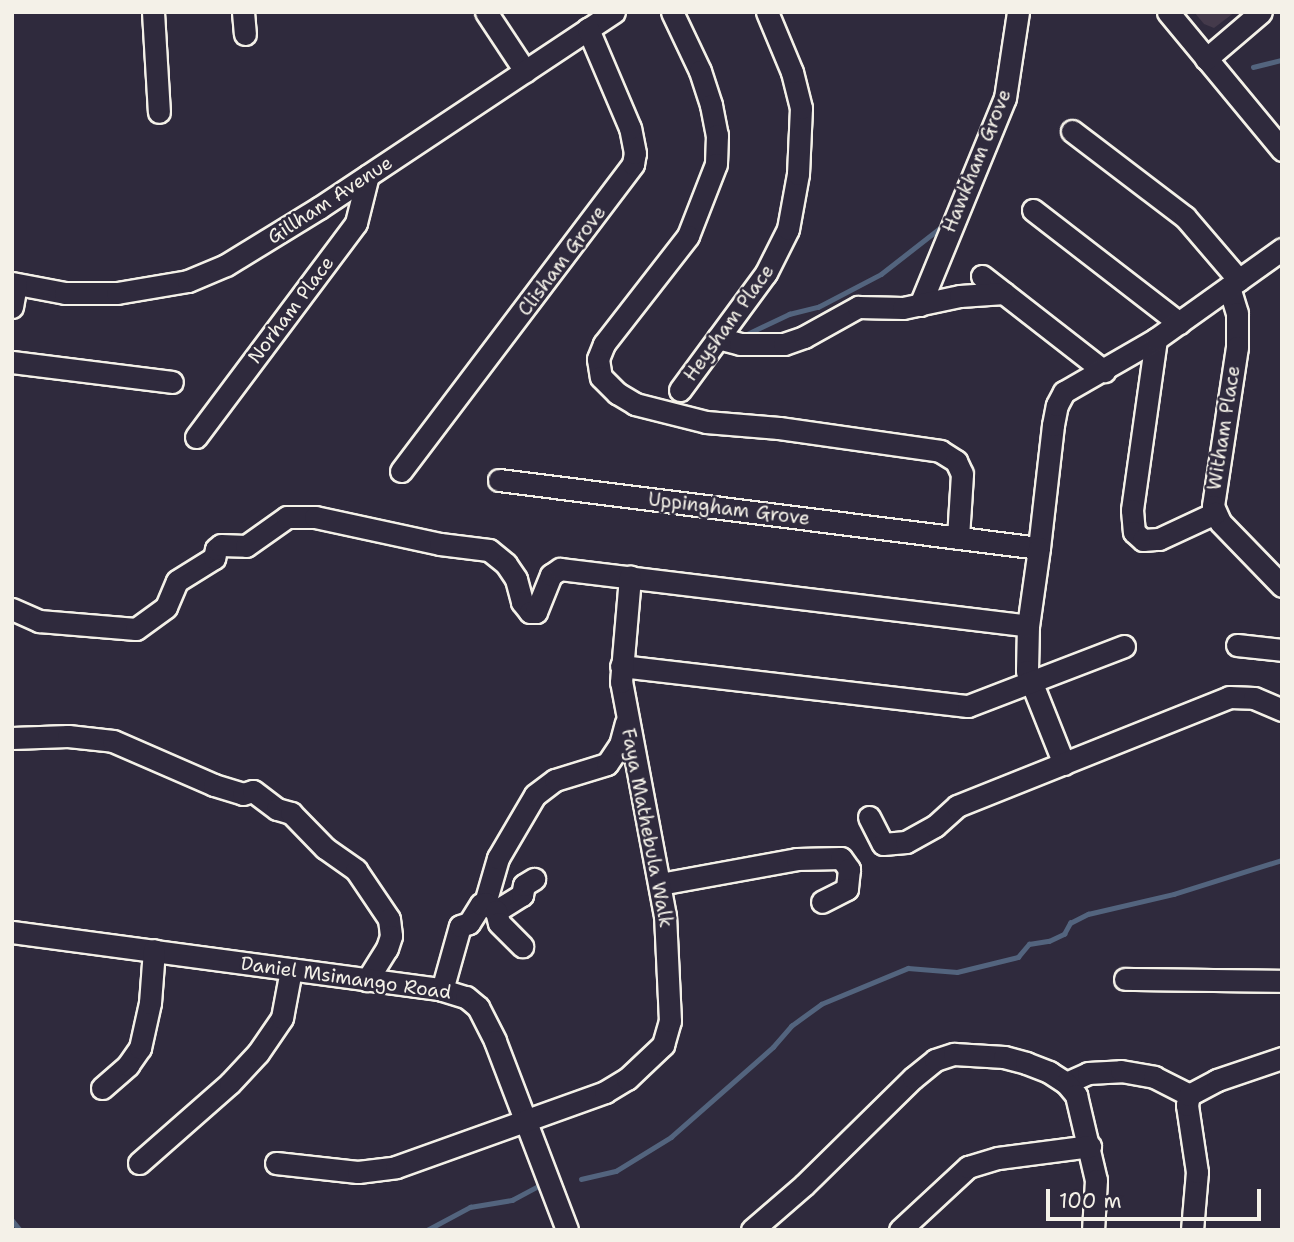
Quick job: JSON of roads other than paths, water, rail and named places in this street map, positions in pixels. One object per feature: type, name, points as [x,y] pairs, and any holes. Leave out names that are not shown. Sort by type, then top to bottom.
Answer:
[{"type":"street","points":[[153,12],[159,111]]},
{"type":"street","points":[[486,12],[525,71]]},
{"type":"street","name":"Gillham Avenue","points":[[14,284],[91,295],[157,288],[188,281],[226,265],[255,249],[614,12]]},
{"type":"street","points":[[672,12],[700,71],[710,104],[717,135],[716,164],[688,236],[615,327],[598,359],[601,377],[617,393],[635,404],[706,422],[779,428],[940,452],[956,461],[962,474],[958,538]]},
{"type":"street","name":"Heysham Place","points":[[680,390],[778,254],[788,229],[801,128],[800,100],[792,72],[767,12]]},
{"type":"street","name":"Hawkham Grove","points":[[920,305],[1005,99],[1018,12]]},
{"type":"street","points":[[1168,12],[1282,150]]},
{"type":"street","points":[[1206,58],[1261,12]]},
{"type":"street","name":"Clisham Grove","points":[[401,471],[633,164],[635,153],[630,128],[588,29]]},
{"type":"street","points":[[1072,131],[1185,217],[1234,284]]},
{"type":"street","name":"Norham Place","points":[[196,437],[356,223],[368,175]]},
{"type":"street","points":[[1033,210],[1179,323]]},
{"type":"street","points":[[1064,764],[1031,683],[1026,660],[1028,626],[1057,405],[1069,387],[1104,371],[1156,339],[1282,249]]},
{"type":"street","points":[[982,276],[1104,371]]},
{"type":"street","points":[[12,307],[14,284]]},
{"type":"street","name":"Witham Place","points":[[1234,284],[1237,347],[1213,500],[1215,513],[1282,586]]},
{"type":"street","points":[[718,338],[740,344],[784,344],[804,337],[850,309],[920,305],[960,296],[1004,293]]},
{"type":"street","points":[[1156,339],[1132,510],[1135,532],[1143,540],[1159,539],[1215,513]]},
{"type":"street","points":[[12,362],[172,382]]},
{"type":"street","name":"Uppingham Grove","points":[[499,480],[1039,548]]},
{"type":"street","points":[[12,609],[39,621],[136,629],[166,607],[177,581],[214,558],[216,549],[221,545],[246,546],[287,517],[315,517],[440,544],[489,551],[506,564],[516,579],[522,602],[530,612],[536,612],[551,575],[560,569],[1028,626]]},
{"type":"street","name":"Faya Mathebula Walk","points":[[275,1163],[333,1171],[376,1172],[461,1146],[525,1118],[605,1092],[641,1068],[663,1045],[670,1021],[668,945],[660,884],[627,722],[621,666],[630,576]]},
{"type":"street","points":[[1237,645],[1282,650]]},
{"type":"street","points":[[621,666],[954,706],[980,704],[1124,646]]},
{"type":"street","points":[[869,817],[883,844],[906,842],[936,826],[957,807],[1229,697],[1254,698],[1282,710]]},
{"type":"street","points":[[522,946],[499,923],[490,907],[498,858],[535,795],[555,780],[607,764],[620,746],[627,722]]},
{"type":"street","points":[[12,738],[68,736],[113,741],[214,785],[243,794],[253,791],[277,809],[291,813],[325,848],[356,870],[389,919],[391,936],[387,948],[367,980]]},
{"type":"street","points":[[660,884],[797,859],[841,858],[849,869],[847,889],[822,902]]},
{"type":"street","points":[[442,990],[460,926],[468,923],[481,904],[490,907],[522,895],[524,885],[534,879]]},
{"type":"street","name":"Daniel Msimango Road","points":[[12,932],[442,990],[466,997],[478,1007],[495,1041],[567,1230]]},
{"type":"street","points":[[102,1088],[128,1065],[140,1048],[150,1003],[154,950]]},
{"type":"street","points":[[139,1163],[230,1083],[258,1053],[282,1017],[291,970]]},
{"type":"street","points":[[1125,979],[1282,981]]},
{"type":"street","points":[[752,1230],[804,1185],[935,1060],[954,1054],[1004,1057],[1049,1073],[1066,1083],[1076,1095],[1096,1180],[1093,1230]]},
{"type":"street","points":[[1192,1230],[1197,1172],[1187,1105],[1189,1095],[1202,1086],[1282,1058]]},
{"type":"street","points":[[1066,1083],[1088,1073],[1121,1071],[1154,1077],[1189,1095]]},
{"type":"street","points":[[900,1230],[968,1167],[998,1158],[1090,1146]]},
{"type":"waterway","points":[[1253,67],[1282,60]]},
{"type":"waterway","points":[[745,335],[789,314],[818,307],[881,274],[940,228]]},
{"type":"waterway","points":[[581,1179],[616,1171],[671,1137],[773,1047],[791,1026],[821,1004],[908,968],[957,972],[1018,957],[1029,944],[1049,941],[1064,934],[1070,923],[1088,914],[1174,894],[1282,860]]},
{"type":"waterway","points":[[427,1230],[470,1207],[512,1200],[538,1186]]},
{"type":"waterway","points":[[12,1220],[20,1230]]},
{"type":"waterway","points":[[187,1230],[203,1230]]}]
